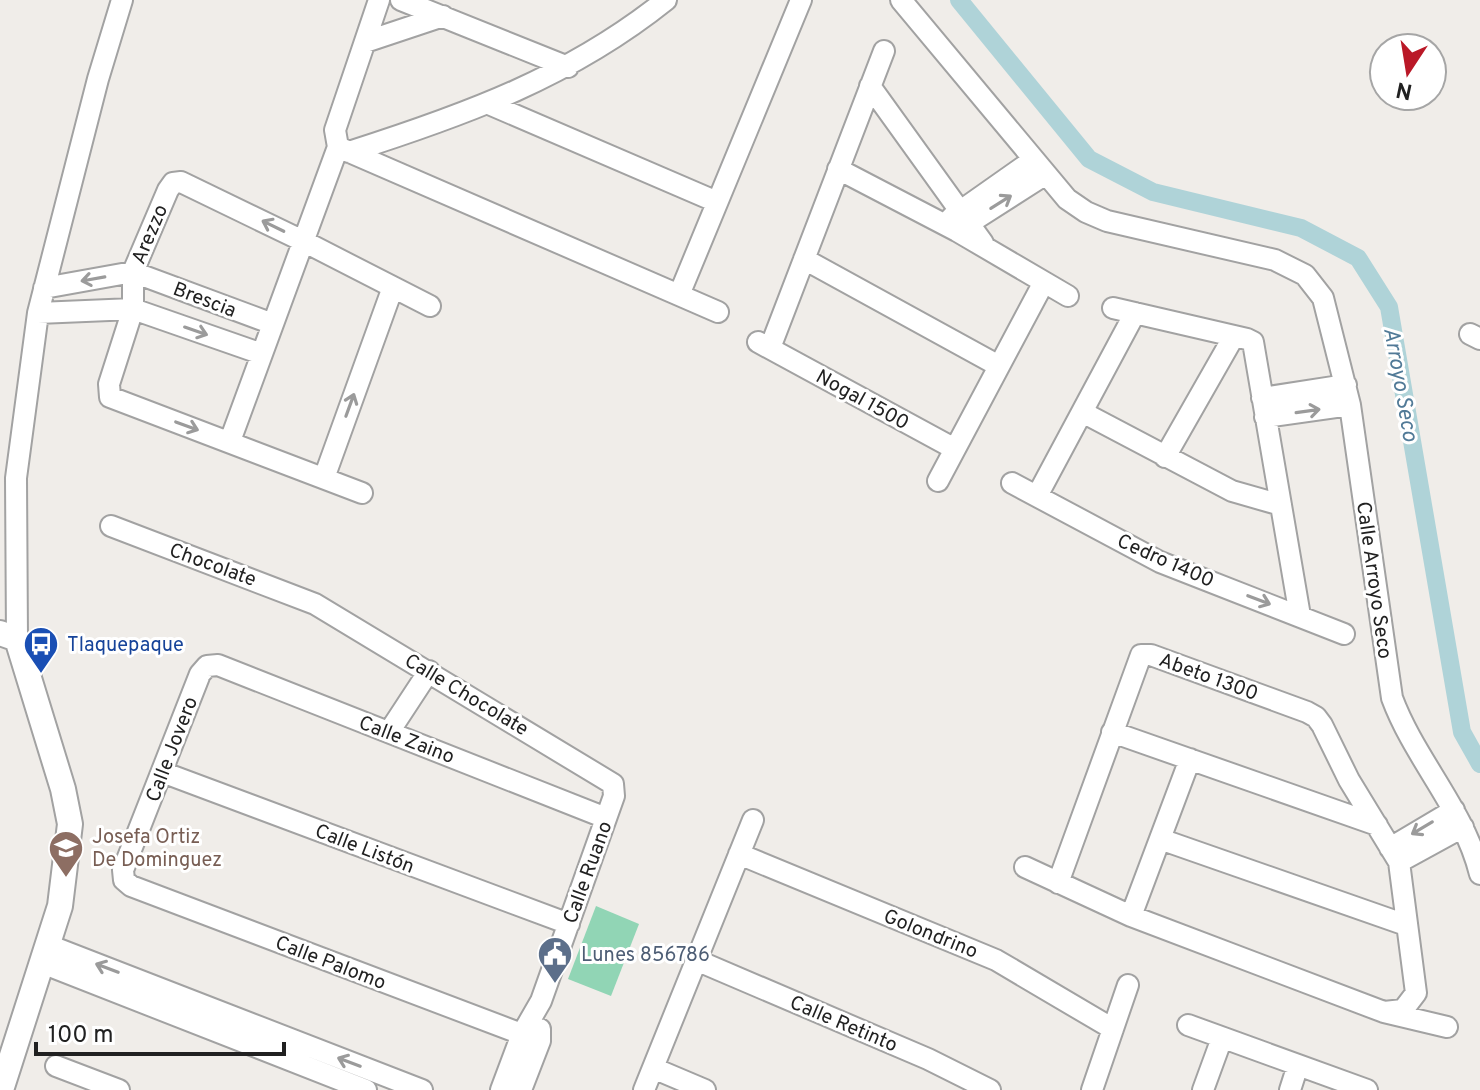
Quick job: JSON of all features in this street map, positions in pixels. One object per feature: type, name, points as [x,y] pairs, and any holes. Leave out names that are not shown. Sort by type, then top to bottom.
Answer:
[{"type":"street","points":[[1,1090],[60,906],[70,824],[63,789],[8,636],[16,478],[38,313],[98,79],[122,0]]},
{"type":"street","points":[[379,0],[335,130],[344,150],[718,312]]},
{"type":"street","points":[[401,0],[568,67]]},
{"type":"street","points":[[230,441],[303,241],[344,150],[489,104],[568,67],[632,27],[666,0]]},
{"type":"street","points":[[679,295],[801,0]]},
{"type":"street","points":[[901,0],[1039,167],[957,222]]},
{"type":"street","points":[[365,42],[443,16]]},
{"type":"street","name":"Nogal 1500","points":[[884,51],[804,259],[764,345],[955,449]]},
{"type":"street","points":[[870,86],[957,222],[988,250],[1068,296]]},
{"type":"street","points":[[489,104],[717,202]]},
{"type":"street","name":"Calle Arroyo Seco","points":[[1039,167],[1067,199],[1086,212],[1107,221],[1275,260],[1305,275],[1323,298],[1348,395],[1392,698],[1403,728],[1469,836],[1480,874]]},
{"type":"street","points":[[838,169],[957,222]]},
{"type":"street","name":"Arezzo","points":[[362,493],[110,397],[109,384],[133,309],[133,272],[173,183],[188,184],[430,306]]},
{"type":"street","points":[[804,259],[999,366]]},
{"type":"street","points":[[44,288],[133,272]]},
{"type":"street","name":"Brescia","points":[[133,272],[273,324]]},
{"type":"street","points":[[938,481],[1044,282]]},
{"type":"street","points":[[324,478],[393,287]]},
{"type":"street","points":[[1113,308],[1253,342],[1300,616]]},
{"type":"street","name":"Brescia","points":[[38,313],[133,309],[262,354]]},
{"type":"street","points":[[1037,496],[1135,313]]},
{"type":"street","points":[[1165,457],[1234,336]]},
{"type":"street","points":[[1263,408],[1348,395]]},
{"type":"street","points":[[1082,412],[1232,491],[1281,505]]},
{"type":"street","name":"Cedro 1400","points":[[1012,483],[1160,562],[1344,634]]},
{"type":"street","name":"Chocolate","points":[[111,526],[315,604]]},
{"type":"street","name":"Calle Chocolate","points":[[315,604],[610,781],[615,788]]},
{"type":"street","name":"Abeto 1300","points":[[1058,883],[1141,655],[1151,655],[1316,717],[1394,855],[1416,993],[1403,1010],[1384,1012]]},
{"type":"street","name":"Calle Zaino","points":[[207,666],[218,665],[606,818]]},
{"type":"street","name":"Calle Jovero","points":[[124,880],[123,870],[200,674],[207,666]]},
{"type":"street","points":[[389,732],[429,671]]},
{"type":"street","points":[[1112,732],[1377,825]]},
{"type":"street","points":[[1131,916],[1190,759]]},
{"type":"street","name":"Calle Listón","points":[[162,772],[569,924]]},
{"type":"street","name":"Calle Ruano","points":[[521,1090],[541,1001],[615,788]]},
{"type":"street","points":[[1394,855],[1459,818]]},
{"type":"street","points":[[644,1090],[753,820]]},
{"type":"street","points":[[1160,839],[1406,925]]},
{"type":"street","name":"Golondrino","points":[[739,854],[996,960],[1113,1029]]},
{"type":"street","points":[[1025,867],[1131,916],[1384,1012],[1447,1027]]},
{"type":"street","name":"Calle Palomo","points":[[124,880],[145,892],[531,1037]]},
{"type":"street","points":[[45,954],[366,1090]]},
{"type":"street","points":[[45,954],[422,1090]]},
{"type":"street","name":"Calle Retinto","points":[[696,960],[980,1087]]},
{"type":"street","points":[[1092,1090],[1128,985]]},
{"type":"street","points":[[1188,1025],[1367,1090]]},
{"type":"street","name":"Calle Ruano","points":[[501,1090],[531,1037]]},
{"type":"street","points":[[1203,1090],[1222,1038]]},
{"type":"street","points":[[1290,1090],[1298,1065]]},
{"type":"street","points":[[56,1066],[96,1086],[119,1090]]},
{"type":"street","points":[[653,1068],[705,1090]]},
{"type":"green space","points":[[596,906],[639,924],[611,996],[568,979]]},
{"type":"waterway","name":"Arroyo Seco","points":[[959,0],[1089,159],[1153,192],[1301,228],[1358,258],[1389,307],[1462,732],[1480,764]]},
{"type":"place","name":"Tlaquepaque","points":[[41,675]]},
{"type":"place","name":"Josefa Ortiz De Dominguez","points":[[66,879]]},
{"type":"place","name":"Lunes 856786","points":[[555,985]]}]
